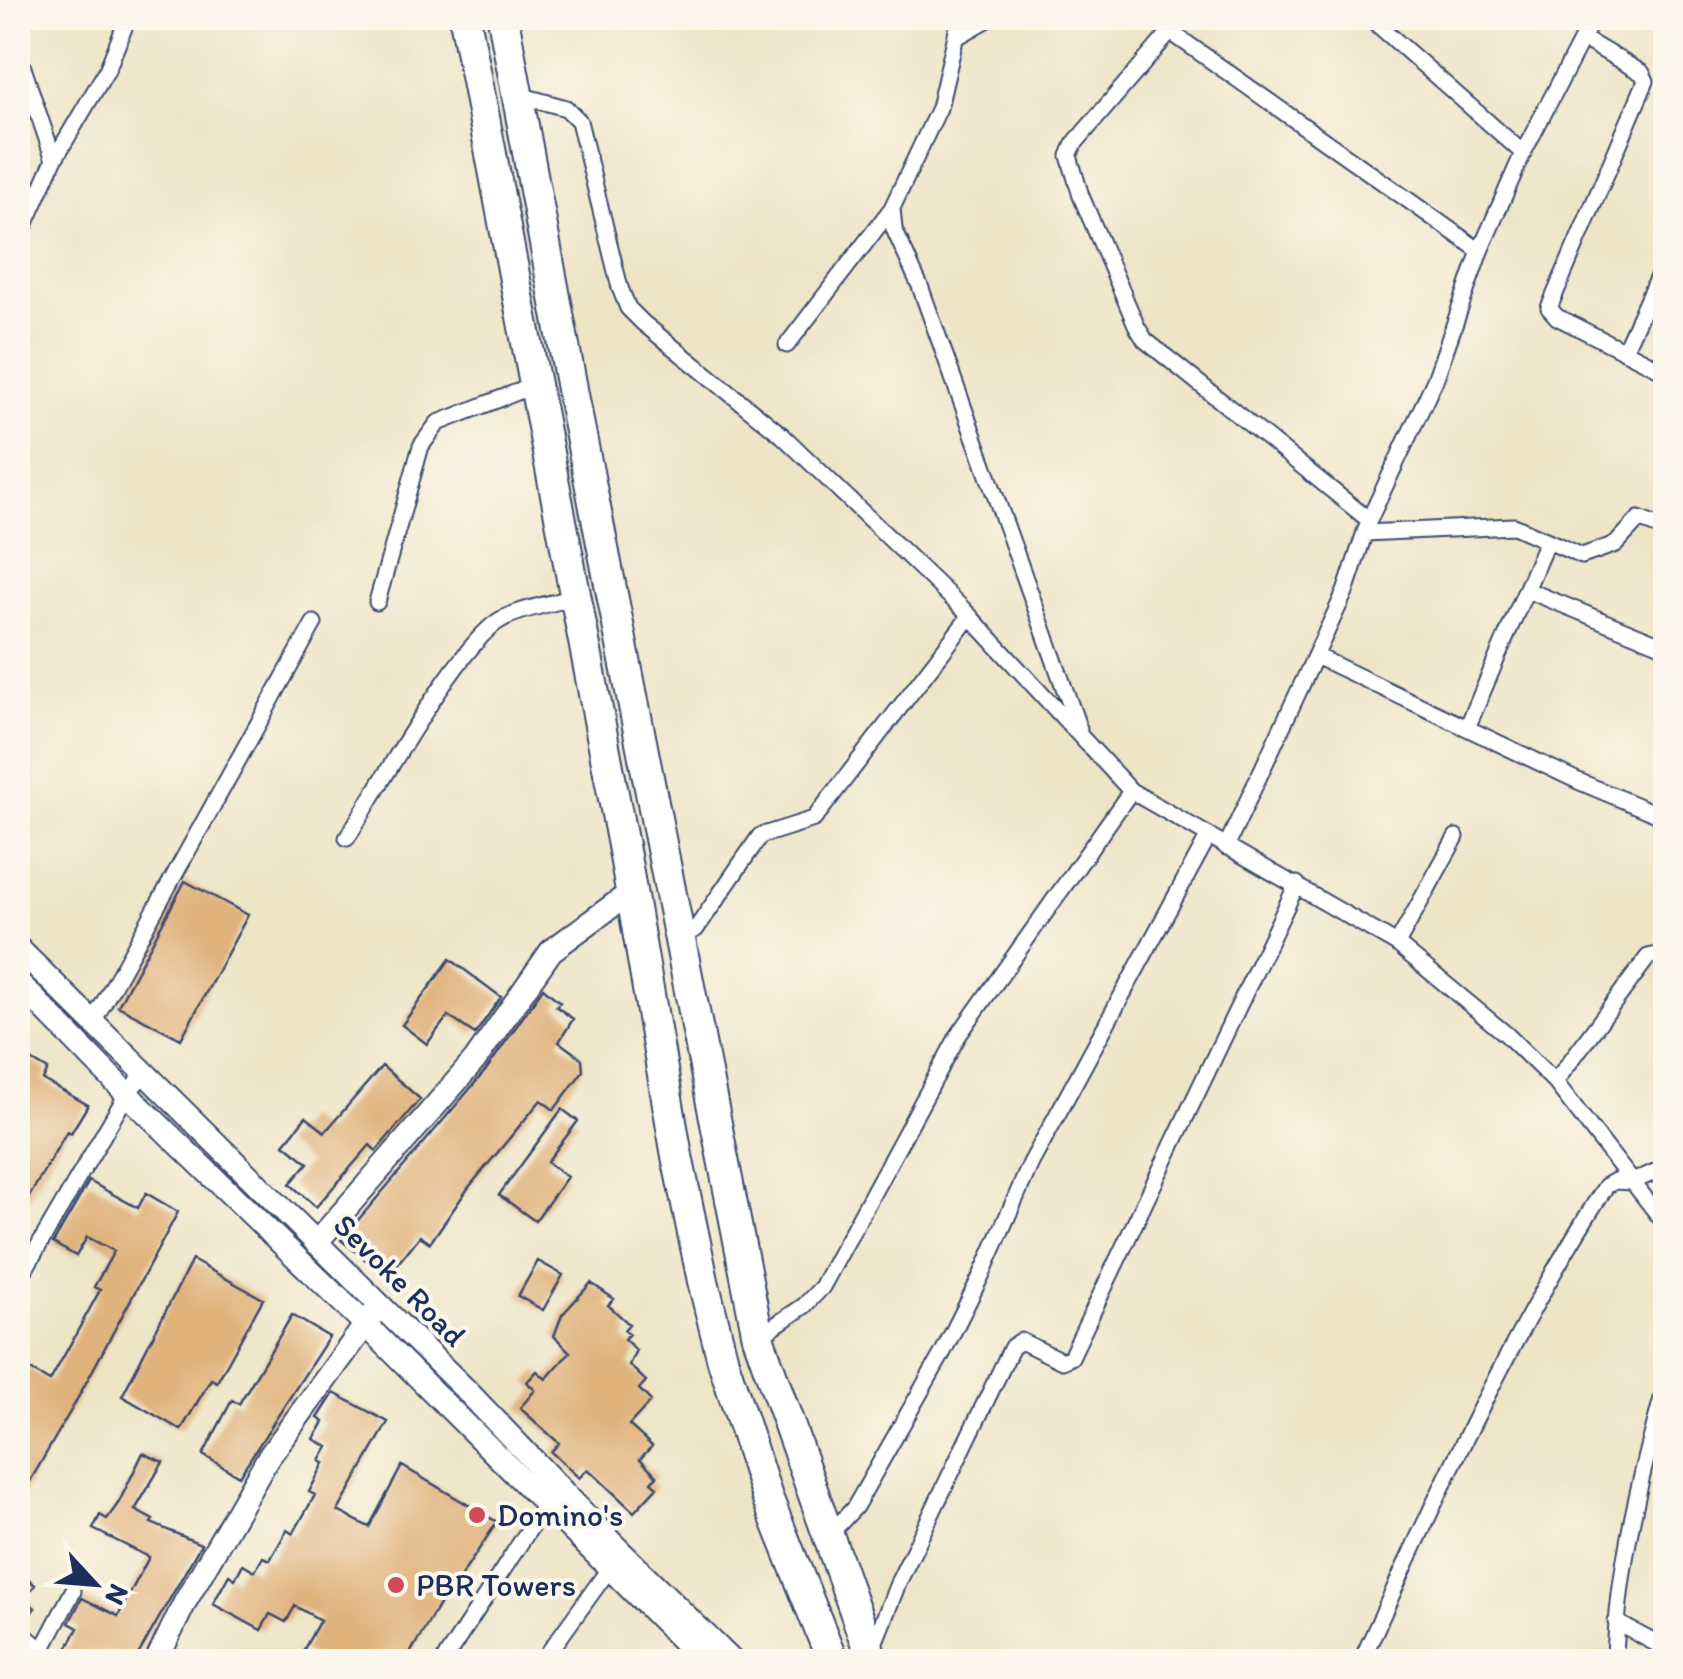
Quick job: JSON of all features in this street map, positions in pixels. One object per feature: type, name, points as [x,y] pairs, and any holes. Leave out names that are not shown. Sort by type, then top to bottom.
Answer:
[{"type":"highway","points":[[464,18],[632,892],[677,1156],[723,1360],[767,1497],[833,1662]]},
{"type":"highway","points":[[504,18],[578,422],[758,1337],[867,1659]]},
{"type":"main road","points":[[316,1242],[475,1060],[550,951],[632,892]]},
{"type":"main road","name":"Sevoke Road","points":[[18,948],[316,1242],[372,1315],[546,1505],[704,1662]]},
{"type":"main road","name":"Sevoke Road","points":[[18,982],[127,1094],[372,1315],[469,1393],[612,1543],[733,1662]]},
{"type":"main road","points":[[156,1662],[268,1458],[372,1315]]},
{"type":"street","points":[[18,241],[54,160],[107,70],[128,18]]},
{"type":"street","points":[[787,344],[892,208],[939,108],[960,18]]},
{"type":"street","points":[[954,38],[990,18]]},
{"type":"street","points":[[1152,18],[1480,250]]},
{"type":"street","points":[[1370,18],[1523,152]]},
{"type":"street","points":[[1226,847],[1345,592],[1367,526],[1436,380],[1480,250],[1523,152],[1594,18]]},
{"type":"street","points":[[1171,31],[1074,144],[1068,156],[1136,328],[1145,340],[1367,526],[1510,525],[1582,556],[1616,544],[1640,519],[1666,530]]},
{"type":"street","points":[[1582,38],[1642,74],[1646,81],[1549,308],[1557,317],[1666,372]]},
{"type":"street","points":[[18,54],[54,160]]},
{"type":"street","points":[[520,95],[566,108],[578,121],[628,308],[783,436],[970,616],[1132,791],[1397,944],[1507,1035],[1555,1082],[1666,1225]]},
{"type":"street","points":[[892,208],[894,230],[920,286],[1082,738]]},
{"type":"street","points":[[1624,351],[1666,259]]},
{"type":"street","points":[[376,602],[424,437],[438,423],[534,385]]},
{"type":"street","points":[[1468,728],[1547,541]]},
{"type":"street","points":[[1526,590],[1666,648]]},
{"type":"street","points":[[347,838],[479,638],[503,618],[575,596]]},
{"type":"street","points":[[678,938],[696,930],[760,836],[814,819],[970,616]]},
{"type":"street","points":[[92,1022],[314,623]]},
{"type":"street","points":[[1316,656],[1578,781],[1666,818]]},
{"type":"street","points":[[758,1337],[804,1306],[822,1287],[958,1036],[1132,791]]},
{"type":"street","points":[[1397,944],[1456,837]]},
{"type":"street","points":[[827,1537],[855,1507],[942,1354],[1031,1163],[1208,838]]},
{"type":"street","points":[[867,1659],[899,1581],[1012,1347],[1021,1341],[1062,1361],[1071,1358],[1297,884]]},
{"type":"street","points":[[1555,1082],[1648,957],[1666,952]]},
{"type":"street","points":[[18,1281],[127,1094],[145,1072]]},
{"type":"street","points":[[1360,1662],[1474,1417],[1554,1267],[1606,1186],[1615,1180],[1632,1182],[1666,1168]]},
{"type":"street","points":[[1615,1662],[1616,1622],[1645,1459],[1666,1384]]},
{"type":"street","points":[[443,1662],[546,1505]]},
{"type":"street","points":[[542,1662],[609,1569]]},
{"type":"street","points":[[18,1630],[39,1656],[73,1591]]},
{"type":"street","points":[[1616,1622],[1666,1649]]},
{"type":"building","points":[[185,881],[248,915],[181,1039],[118,1006]]},
{"type":"building","points":[[450,959],[501,997],[475,1034],[448,1016],[427,1044],[402,1025]]},
{"type":"building","points":[[543,988],[560,1002],[556,1006],[573,1019],[559,1042],[582,1059],[583,1071],[554,1110],[541,1100],[469,1187],[430,1243],[420,1236],[387,1277],[341,1240],[486,1070]]},
{"type":"building","points":[[18,1052],[48,1070],[43,1080],[88,1105],[71,1133],[67,1131],[18,1216]]},
{"type":"building","points":[[382,1066],[420,1099],[376,1151],[370,1145],[316,1207],[290,1184],[308,1163],[284,1144],[306,1117],[325,1132]]},
{"type":"building","points":[[562,1109],[578,1121],[547,1162],[567,1177],[535,1221],[499,1195]]},
{"type":"building","points":[[89,1181],[138,1208],[146,1193],[178,1212],[18,1502],[18,1363],[50,1381],[100,1290],[94,1287],[114,1251],[87,1237],[76,1256],[53,1243]]},
{"type":"building","points":[[192,1260],[263,1299],[217,1382],[211,1379],[181,1430],[122,1396]]},
{"type":"building","points":[[538,1261],[563,1275],[543,1310],[518,1296]]},
{"type":"building","points":[[591,1283],[614,1299],[608,1305],[629,1324],[624,1330],[629,1334],[624,1339],[636,1350],[629,1365],[646,1381],[639,1389],[651,1401],[629,1425],[652,1446],[640,1459],[657,1476],[651,1482],[657,1487],[634,1512],[588,1469],[579,1478],[551,1452],[559,1443],[520,1408],[535,1390],[527,1382],[537,1371],[546,1379],[570,1352],[554,1336],[562,1315]]},
{"type":"building","points":[[292,1315],[329,1337],[239,1476],[203,1455],[232,1400],[239,1404]]},
{"type":"building","name":"PBR Towers","points":[[334,1393],[388,1422],[338,1511],[369,1527],[402,1466],[497,1522],[458,1581],[454,1579],[405,1662],[322,1662],[303,1651],[320,1620],[295,1606],[286,1622],[270,1614],[261,1630],[213,1604],[229,1575],[235,1579],[243,1564],[255,1571],[263,1557],[270,1560],[287,1530],[293,1534],[315,1495],[309,1492],[328,1447],[314,1439],[324,1422],[318,1418]]},
{"type":"building","points":[[143,1453],[163,1462],[135,1510],[153,1520],[151,1523],[201,1544],[134,1662],[60,1662],[78,1628],[69,1623],[82,1598],[118,1616],[149,1557],[93,1529],[100,1515],[107,1519],[119,1502]]},
{"type":"building","points":[[18,1570],[35,1585],[24,1599],[35,1608],[24,1621],[18,1619]]},
{"type":"place","name":"Domino's","points":[[477,1515]]},
{"type":"place","name":"PBR Towers","points":[[396,1585]]}]
